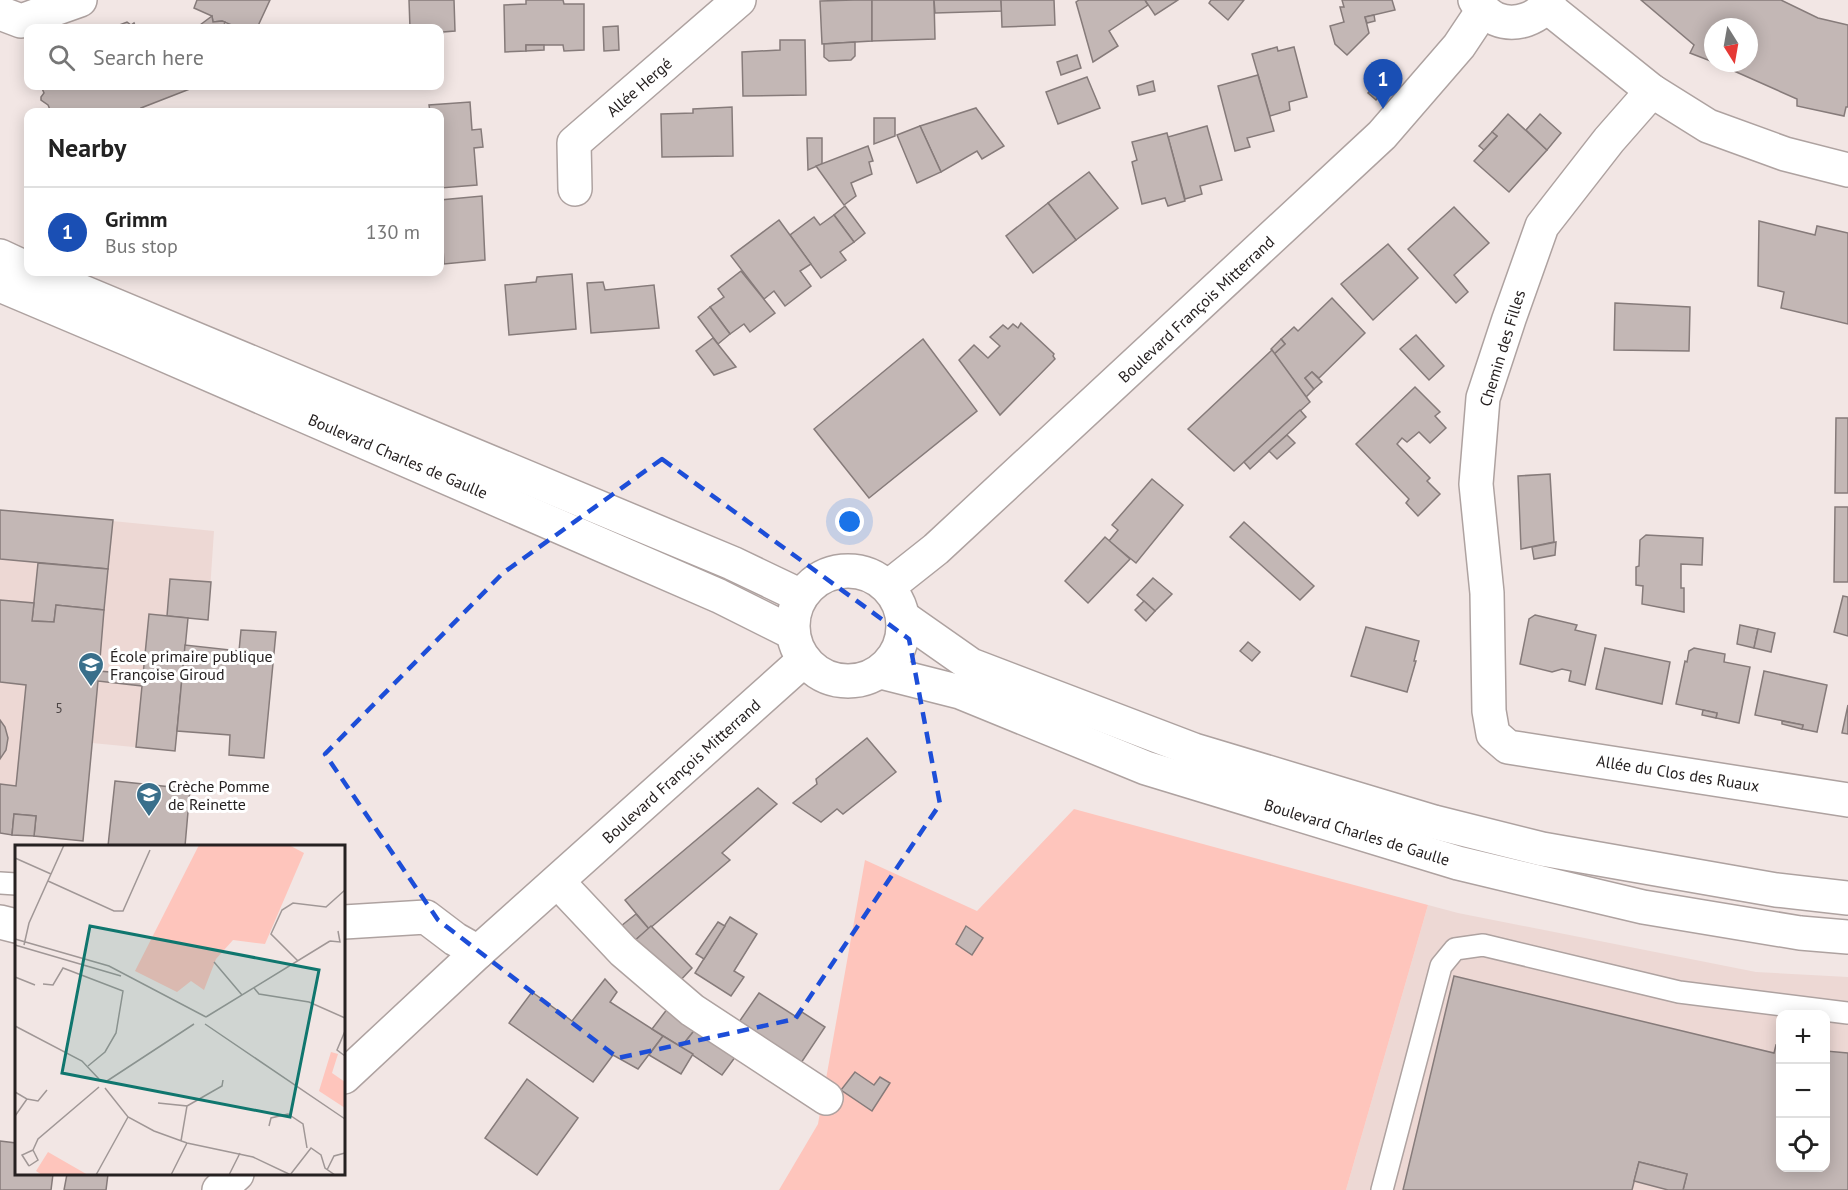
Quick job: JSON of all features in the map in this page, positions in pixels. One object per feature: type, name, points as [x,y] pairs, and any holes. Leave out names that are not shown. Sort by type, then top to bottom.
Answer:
[{"type":"street","points":[[0,13],[21,21],[80,0]]},
{"type":"street","name":"Allée Hergé","points":[[575,189],[574,143],[740,0]]},
{"type":"street","points":[[1479,5],[1495,19],[1509,22],[1523,21],[1536,16],[1548,3],[1652,91],[1708,126],[1785,154],[1848,170]]},
{"type":"street","name":"Boulevard François Mitterrand","points":[[888,586],[936,549],[1382,135],[1459,46],[1479,5]]},
{"type":"street","name":"Chemin des Filles","points":[[1508,747],[1493,734],[1489,711],[1487,594],[1476,484],[1483,398],[1542,226],[1609,140],[1652,91]]},
{"type":"street","points":[[0,256],[24,266]]},
{"type":"street","name":"Boulevard Charles de Gaulle","points":[[45,276],[732,563],[801,596]]},
{"type":"street","name":"Boulevard Charles de Gaulle","points":[[0,285],[708,591],[799,647]]},
{"type":"street","points":[[842,571],[858,571],[888,586],[898,601],[904,618],[904,633],[892,661],[880,672],[865,679],[848,681],[832,679],[817,672],[799,647],[794,614],[801,596],[812,584],[826,575],[842,571]]},
{"type":"street","name":"Boulevard Charles de Gaulle","points":[[904,618],[971,665],[1194,750],[1423,818],[1542,849],[1776,890],[1848,898]]},
{"type":"street","name":"Boulevard François Mitterrand","points":[[345,1076],[478,952],[558,882],[799,647]]},
{"type":"street","name":"Boulevard Charles de Gaulle","points":[[880,672],[960,692],[1146,768],[1458,863],[1643,907],[1800,933],[1848,938]]},
{"type":"street","name":"Allée du Clos des Ruaux","points":[[1508,747],[1848,800]]},
{"type":"street","points":[[558,882],[623,951],[692,1010],[826,1098]]},
{"type":"street","points":[[345,922],[426,917],[455,939],[478,952]]},
{"type":"street","points":[[0,922],[15,926]]},
{"type":"street","points":[[219,1190],[235,1175]]},
{"type":"lane","points":[[0,883],[15,884]]},
{"type":"lane","points":[[1382,1190],[1441,966],[1455,949],[1483,945],[1679,992],[1848,1013]]},
{"type":"highlighted area","points":[[662,459],[909,639],[940,804],[795,1019],[618,1058],[438,920],[325,754],[503,573]]},
{"type":"shaded area","name":"École primaire publique Françoise Giroud","points":[[0,510],[214,531],[208,620],[188,618],[175,751],[92,743],[83,841],[0,833]]},
{"type":"shaded area","points":[[1074,809],[1428,905],[1346,1190],[779,1190],[818,1124],[865,860],[977,911]]},
{"type":"shaded area","points":[[1428,905],[1458,913],[1756,972],[1848,977],[1848,1190],[1346,1190]]},
{"type":"building","points":[[197,0],[270,0],[259,24],[213,22],[212,16],[194,8]]},
{"type":"building","points":[[409,0],[454,0],[455,31],[444,32],[444,24],[410,24]]},
{"type":"building","points":[[526,0],[563,0],[564,4],[584,4],[584,50],[564,51],[563,45],[526,45],[526,51],[505,52],[504,5],[526,4]]},
{"type":"building","points":[[872,0],[872,41],[822,44],[820,1]]},
{"type":"building","points":[[872,0],[934,0],[935,39],[872,41]]},
{"type":"building","points":[[934,0],[1001,0],[1002,11],[935,13]]},
{"type":"building","points":[[1001,0],[1054,0],[1055,25],[1002,27]]},
{"type":"building","points":[[1079,0],[1145,0],[1148,5],[1109,31],[1118,46],[1093,62],[1076,2]]},
{"type":"building","points":[[1145,0],[1178,0],[1155,15]]},
{"type":"building","points":[[1211,0],[1244,0],[1228,20],[1209,3]]},
{"type":"building","points":[[1342,0],[1392,0],[1395,10],[1365,17],[1369,33],[1347,55],[1335,44],[1330,26],[1344,22],[1340,7],[1344,7]]},
{"type":"building","points":[[1641,0],[1781,0],[1818,18],[1848,25],[1848,107],[1846,107],[1844,116],[1797,106],[1797,99],[1736,72],[1758,72],[1758,18],[1704,18],[1704,58],[1690,53],[1694,45]]},
{"type":"building","points":[[1374,15],[1375,21],[1367,23],[1365,17]]},
{"type":"building","points":[[212,16],[213,22],[225,22],[224,24],[201,24]]},
{"type":"building","points":[[618,26],[619,50],[604,51],[603,27]]},
{"type":"building","points":[[780,40],[805,40],[806,95],[743,96],[742,52],[780,50]]},
{"type":"building","points":[[855,42],[855,56],[851,60],[829,61],[824,57],[824,44]]},
{"type":"building","points":[[526,45],[544,45],[544,50],[526,51]]},
{"type":"building","points":[[1277,47],[1278,51],[1294,47],[1307,97],[1289,102],[1290,110],[1270,116],[1252,54]]},
{"type":"building","points":[[1077,55],[1081,68],[1061,75],[1057,62]]},
{"type":"building","points":[[1258,75],[1274,131],[1247,138],[1250,147],[1235,151],[1218,86]]},
{"type":"building","points":[[1087,77],[1100,108],[1058,124],[1046,92]]},
{"type":"building","points":[[1383,77],[1391,83],[1376,100],[1368,93]]},
{"type":"building","points":[[1153,81],[1155,91],[1139,95],[1137,86]]},
{"type":"building","points":[[43,90],[187,90],[141,108],[49,108],[41,100]]},
{"type":"building","points":[[470,102],[472,130],[481,129],[483,147],[474,148],[477,185],[444,188],[444,108],[429,108],[429,105]]},
{"type":"building","points":[[732,107],[733,156],[662,157],[661,114],[693,113],[693,109]]},
{"type":"building","points":[[976,108],[1004,146],[982,159],[977,151],[941,172],[920,126]]},
{"type":"building","points":[[1508,114],[1547,150],[1509,192],[1474,161],[1497,136],[1492,132]]},
{"type":"building","points":[[1540,114],[1561,133],[1547,150],[1526,130]]},
{"type":"building","points":[[874,118],[895,118],[895,136],[874,144]]},
{"type":"building","points":[[920,126],[941,172],[917,183],[897,135]]},
{"type":"building","points":[[1207,126],[1222,180],[1200,186],[1202,194],[1185,199],[1168,137]]},
{"type":"building","points":[[1492,132],[1497,136],[1484,150],[1479,146]]},
{"type":"building","points":[[1167,133],[1185,201],[1168,206],[1165,198],[1142,204],[1132,162],[1137,160],[1132,142]]},
{"type":"building","points":[[807,138],[822,138],[822,164],[808,170]]},
{"type":"building","points":[[868,146],[873,161],[869,162],[872,174],[851,183],[856,196],[844,205],[816,166]]},
{"type":"building","points":[[1089,172],[1118,208],[1076,240],[1048,203]]},
{"type":"building","points":[[482,196],[485,260],[444,264],[444,200]]},
{"type":"building","points":[[1048,203],[1076,240],[1033,273],[1006,236]]},
{"type":"building","points":[[845,206],[865,233],[854,242],[834,215]]},
{"type":"building","points":[[1454,207],[1489,243],[1454,275],[1468,292],[1456,303],[1408,249]]},
{"type":"building","points":[[834,215],[854,242],[840,252],[846,260],[821,278],[790,235],[814,217],[820,225]]},
{"type":"building","points":[[779,220],[811,264],[800,271],[811,286],[785,306],[774,291],[764,299],[731,256]]},
{"type":"building","points":[[1759,221],[1815,235],[1817,226],[1848,233],[1848,324],[1781,308],[1784,292],[1758,286]]},
{"type":"building","points":[[1388,244],[1418,278],[1373,320],[1341,284]]},
{"type":"building","points":[[741,271],[775,313],[750,332],[744,324],[730,334],[710,307],[724,297],[718,289]]},
{"type":"building","points":[[572,274],[576,329],[509,335],[505,285],[536,282],[537,277]]},
{"type":"building","points":[[603,282],[605,290],[654,285],[659,328],[591,333],[587,283]]},
{"type":"building","points":[[1332,298],[1365,333],[1319,378],[1312,372],[1305,378],[1314,389],[1306,397],[1274,354],[1285,344],[1281,339],[1294,327],[1298,331]]},
{"type":"building","points":[[1615,303],[1690,307],[1689,351],[1614,350]]},
{"type":"building","points":[[710,307],[730,334],[718,344],[698,317]]},
{"type":"building","points":[[1021,323],[1054,354],[1055,359],[1000,415],[959,360],[974,345],[988,358],[1000,346],[990,337],[1003,325],[1008,329],[1013,324],[1018,328]]},
{"type":"building","points":[[1416,335],[1444,366],[1429,380],[1400,349]]},
{"type":"building","points":[[713,338],[736,367],[714,375],[696,351]]},
{"type":"building","points":[[923,339],[977,411],[869,498],[814,429]]},
{"type":"building","points":[[1281,339],[1285,344],[1274,354],[1271,349]]},
{"type":"building","points":[[1272,350],[1310,402],[1234,471],[1188,429]]},
{"type":"building","points":[[1312,372],[1322,382],[1314,389],[1305,378]]},
{"type":"building","points":[[1415,387],[1440,412],[1435,416],[1446,428],[1430,443],[1419,432],[1407,442],[1402,438],[1397,444],[1430,478],[1427,481],[1440,494],[1418,516],[1406,503],[1409,499],[1356,444]]},
{"type":"building","points":[[1300,410],[1306,417],[1250,469],[1244,462]]},
{"type":"building","points":[[1836,418],[1848,418],[1848,493],[1835,493]]},
{"type":"building","points":[[1287,435],[1295,443],[1277,459],[1269,451]]},
{"type":"building","points":[[1550,474],[1554,542],[1521,549],[1518,476]]},
{"type":"building","points":[[1152,479],[1183,505],[1136,563],[1109,541],[1118,530],[1112,525]]},
{"type":"building","points":[[1835,507],[1848,507],[1848,582],[1834,582]]},
{"type":"building","points":[[0,510],[113,520],[108,569],[0,559]]},
{"type":"building","points":[[1244,522],[1314,586],[1300,600],[1230,537]]},
{"type":"building","points":[[1646,535],[1703,538],[1702,565],[1681,564],[1684,612],[1642,604],[1643,586],[1636,585],[1636,567],[1639,566],[1640,540]]},
{"type":"building","points":[[1105,537],[1130,559],[1088,603],[1065,581]]},
{"type":"building","points":[[1556,542],[1555,555],[1534,559],[1532,547]]},
{"type":"building","points":[[38,563],[108,569],[104,610],[56,605],[54,622],[32,621]]},
{"type":"building","points":[[1153,578],[1172,594],[1155,611],[1137,595]]},
{"type":"building","points":[[170,579],[211,582],[208,620],[167,616]]},
{"type":"building","points":[[1843,596],[1848,597],[1848,636],[1834,632]]},
{"type":"building","points":[[0,600],[34,603],[32,621],[54,622],[56,605],[104,610],[99,671],[143,675],[149,614],[188,618],[175,751],[136,747],[142,686],[98,681],[83,841],[34,836],[36,816],[14,814],[12,835],[0,833],[0,784],[16,786],[26,685],[0,682]]},
{"type":"building","points":[[1144,601],[1155,611],[1146,621],[1135,610]]},
{"type":"building","points":[[1535,615],[1577,625],[1575,630],[1596,635],[1585,685],[1569,681],[1571,671],[1562,669],[1552,672],[1520,664],[1529,619]]},
{"type":"building","points":[[1740,625],[1758,629],[1754,648],[1737,644]]},
{"type":"building","points":[[1366,627],[1419,641],[1407,692],[1351,676]]},
{"type":"building","points":[[1758,629],[1775,633],[1771,652],[1754,648]]},
{"type":"building","points":[[241,630],[276,632],[264,758],[229,755],[230,735],[177,731],[185,645],[239,651]]},
{"type":"building","points":[[1248,642],[1260,652],[1252,661],[1240,651]]},
{"type":"building","points":[[1605,648],[1670,662],[1662,704],[1596,689]]},
{"type":"building","points":[[1694,648],[1725,654],[1724,662],[1750,667],[1739,723],[1716,718],[1717,713],[1676,704],[1685,661],[1687,662],[1689,651]]},
{"type":"building","points":[[1764,671],[1827,685],[1817,732],[1802,729],[1803,725],[1755,715]]},
{"type":"building","points":[[1848,705],[1848,734],[1842,733]]},
{"type":"building","points":[[1703,710],[1717,713],[1716,718],[1702,715]]},
{"type":"building","points":[[0,720],[8,738],[6,750],[0,759]]},
{"type":"building","points":[[1782,721],[1803,725],[1802,729],[1782,724]]},
{"type":"building","points":[[867,738],[896,772],[843,814],[837,809],[821,822],[793,803],[817,784],[816,779]]},
{"type":"building","name":"Crèche Pomme de Reinette","points":[[115,781],[190,789],[185,845],[108,845]]},
{"type":"building","points":[[758,788],[777,804],[722,853],[730,860],[649,929],[625,900]]},
{"type":"building","points":[[14,814],[36,816],[34,836],[12,835]]},
{"type":"building","points":[[636,914],[649,929],[634,941],[621,926]]},
{"type":"building","points":[[730,917],[757,934],[734,971],[744,977],[731,996],[695,973]]},
{"type":"building","points":[[718,922],[725,926],[704,959],[696,954]]},
{"type":"building","points":[[651,926],[692,968],[677,984],[631,944]]},
{"type":"building","points":[[966,926],[983,938],[972,955],[956,944]]},
{"type":"building","points":[[1454,976],[1774,1053],[1776,1045],[1776,1172],[1830,1172],[1830,1051],[1848,1053],[1848,1190],[1683,1190],[1687,1174],[1639,1162],[1632,1190],[1403,1190]]},
{"type":"building","points":[[605,979],[617,992],[610,1002],[663,1036],[638,1069],[613,1055],[593,1082],[509,1023],[532,992],[572,1021]]},
{"type":"building","points":[[759,993],[798,1018],[802,1012],[825,1027],[801,1063],[739,1022]]},
{"type":"building","points":[[671,1004],[697,1027],[681,1047],[652,1029]]},
{"type":"building","points":[[697,1027],[736,1056],[722,1075],[681,1047]]},
{"type":"building","points":[[663,1036],[693,1054],[681,1074],[649,1055]]},
{"type":"building","points":[[855,1072],[874,1085],[880,1077],[890,1083],[872,1111],[841,1090]]},
{"type":"building","points":[[527,1079],[578,1118],[537,1175],[485,1138]]},
{"type":"building","points":[[0,1141],[15,1143],[15,1175],[53,1175],[51,1190],[0,1190]]},
{"type":"building","points":[[1639,1162],[1687,1174],[1683,1190],[1668,1190],[1634,1181]]},
{"type":"building","points":[[67,1175],[108,1175],[106,1190],[64,1190]]},
{"type":"place","name":"Grimm","points":[[1383,109]]},
{"type":"place","name":"École primaire publique Françoise Giroud","points":[[91,688]]},
{"type":"place","name":"Crèche Pomme de Reinette","points":[[149,818]]}]
